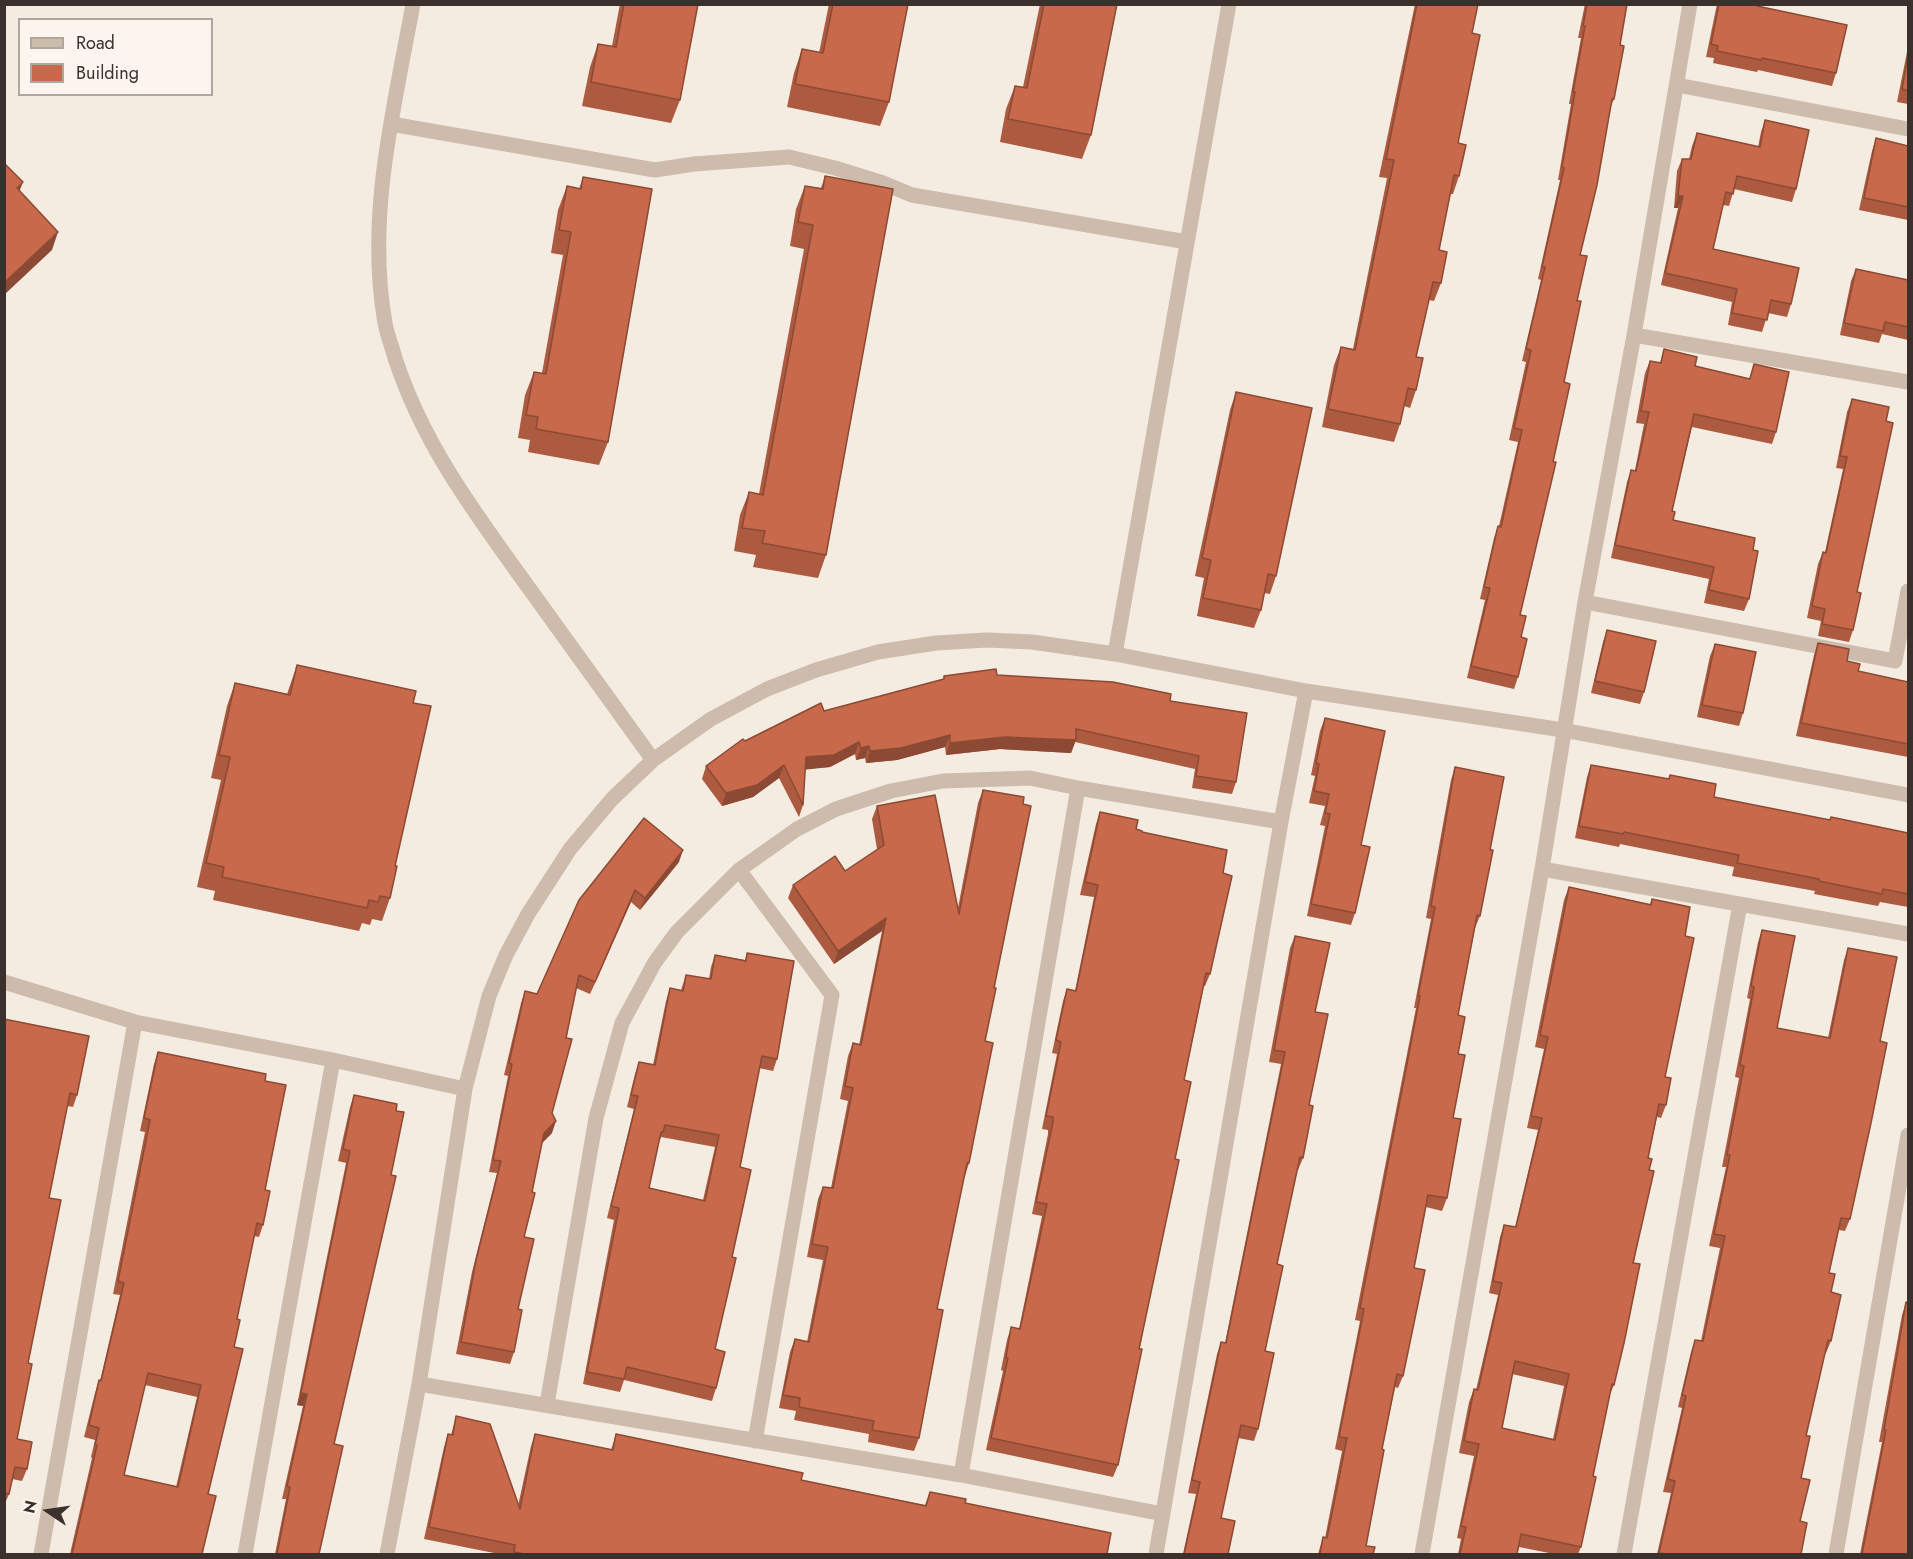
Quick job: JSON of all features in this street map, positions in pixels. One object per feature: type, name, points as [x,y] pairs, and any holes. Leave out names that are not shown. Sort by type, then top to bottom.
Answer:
[{"type":"street","points":[[412,4],[381,180],[380,279],[385,325],[401,375],[422,426],[467,502],[653,760]]},
{"type":"street","points":[[1115,654],[1229,4]]},
{"type":"street","points":[[1424,1554],[1542,869],[1563,730],[1634,335],[1690,4]]},
{"type":"street","points":[[1677,85],[1908,129]]},
{"type":"street","points":[[391,124],[656,171],[694,164],[789,157],[835,168],[912,195],[1187,242]]},
{"type":"street","points":[[1634,335],[1908,382]]},
{"type":"street","points":[[1585,602],[1895,661],[1908,591]]},
{"type":"street","points":[[387,1554],[418,1384],[465,1089],[489,996],[506,955],[528,914],[570,849],[612,799],[653,760],[711,718],[767,689],[816,670],[878,652],[936,643],[987,640],[1032,642],[1115,654],[1306,691],[1563,730],[1908,795]]},
{"type":"street","points":[[1156,1554],[1281,822],[1306,691]]},
{"type":"street","points":[[547,1404],[596,1118],[622,1023],[655,962],[677,932],[739,870],[797,829],[836,809],[891,791],[943,781],[1030,778],[1281,822]]},
{"type":"street","points":[[961,1475],[1078,788]]},
{"type":"street","points":[[1542,869],[1908,934]]},
{"type":"street","points":[[739,870],[832,995],[755,1441]]},
{"type":"street","points":[[1624,1554],[1740,904]]},
{"type":"street","points":[[4,982],[135,1022],[333,1060],[465,1089]]},
{"type":"street","points":[[41,1554],[135,1022]]},
{"type":"street","points":[[245,1554],[333,1060]]},
{"type":"street","points":[[1836,1554],[1908,1135]]},
{"type":"street","points":[[418,1384],[961,1475],[1163,1514]]},
{"type":"building","points":[[624,4],[698,4],[680,100],[591,82],[598,44],[616,47]]},
{"type":"building","points":[[833,4],[908,4],[889,102],[795,84],[802,49],[823,53]]},
{"type":"building","points":[[1044,4],[1117,4],[1091,135],[1008,119],[1015,86],[1027,88]]},
{"type":"building","points":[[1417,4],[1478,4],[1472,33],[1480,35],[1458,143],[1466,145],[1459,176],[1454,175],[1439,250],[1447,252],[1441,283],[1433,282],[1416,357],[1423,358],[1416,390],[1408,388],[1400,424],[1328,409],[1341,347],[1355,350],[1394,160],[1386,159]]},
{"type":"building","points":[[1587,4],[1627,4],[1620,45],[1624,46],[1597,185],[1580,255],[1587,256],[1577,301],[1581,301],[1564,382],[1570,384],[1553,462],[1556,462],[1520,615],[1526,616],[1521,637],[1527,639],[1518,677],[1471,666],[1490,588],[1484,587],[1498,526],[1501,527],[1522,430],[1514,428],[1531,350],[1526,349],[1564,168],[1562,167]]},
{"type":"building","points":[[1719,4],[1757,4],[1757,6],[1847,25],[1836,73],[1717,51],[1718,46],[1711,44]]},
{"type":"building","points":[[1908,56],[1908,91],[1902,89]]},
{"type":"building","points":[[1765,120],[1809,130],[1796,189],[1737,176],[1733,194],[1726,192],[1713,249],[1799,268],[1791,304],[1771,300],[1767,320],[1732,313],[1737,289],[1665,273],[1683,196],[1678,196],[1682,159],[1691,159],[1697,133],[1760,147]]},
{"type":"building","points":[[1876,138],[1908,146],[1908,207],[1864,198]]},
{"type":"building","points":[[4,163],[23,182],[17,188],[58,232],[4,283]]},
{"type":"building","points":[[825,176],[893,189],[826,555],[762,543],[765,531],[742,528],[749,492],[763,495],[813,225],[798,222],[805,186],[823,189]]},
{"type":"building","points":[[583,177],[652,189],[608,442],[536,429],[538,417],[526,415],[534,372],[546,374],[571,232],[559,230],[567,186],[581,189]]},
{"type":"building","points":[[1856,269],[1908,280],[1908,327],[1885,322],[1883,331],[1844,323]]},
{"type":"building","points":[[1664,349],[1697,357],[1695,366],[1750,379],[1754,364],[1789,372],[1776,432],[1694,414],[1672,511],[1675,512],[1673,520],[1755,538],[1753,550],[1758,551],[1749,599],[1709,590],[1714,567],[1615,545],[1631,470],[1636,471],[1649,412],[1641,411],[1650,361],[1661,363]]},
{"type":"building","points":[[1236,392],[1312,408],[1276,576],[1268,574],[1261,610],[1203,598],[1211,560],[1202,558]]},
{"type":"building","points":[[1852,399],[1889,407],[1886,421],[1893,423],[1857,592],[1861,593],[1853,630],[1822,624],[1825,609],[1812,606],[1847,457],[1840,456]]},
{"type":"building","points":[[1607,630],[1656,641],[1644,692],[1595,681]]},
{"type":"building","points":[[1818,643],[1849,649],[1847,661],[1860,664],[1858,671],[1908,682],[1908,744],[1801,723]]},
{"type":"building","points":[[1715,644],[1756,652],[1743,713],[1702,705]]},
{"type":"building","points":[[297,665],[416,691],[413,703],[431,706],[390,898],[380,896],[378,902],[369,900],[367,908],[222,877],[224,867],[206,863],[230,757],[219,755],[235,683],[290,695]]},
{"type":"building","points":[[996,669],[997,675],[1113,682],[1171,694],[1170,701],[1247,713],[1236,782],[1196,776],[1199,756],[1076,729],[1076,740],[1005,737],[950,743],[950,735],[901,748],[870,751],[869,746],[861,748],[859,742],[834,755],[806,757],[803,805],[784,765],[757,785],[726,793],[706,766],[743,739],[745,741],[821,703],[824,711],[944,679],[944,676]]},
{"type":"building","points":[[1325,718],[1385,731],[1361,845],[1370,847],[1355,913],[1311,904],[1330,814],[1325,813],[1329,794],[1314,791],[1319,764],[1316,763]]},
{"type":"building","points":[[1591,765],[1669,779],[1670,775],[1716,784],[1714,797],[1908,833],[1908,894],[1883,889],[1882,894],[1819,881],[1819,879],[1737,863],[1739,855],[1624,832],[1623,834],[1579,826]]},
{"type":"building","points":[[1455,767],[1504,777],[1490,850],[1493,850],[1480,916],[1477,915],[1458,1015],[1465,1017],[1458,1054],[1465,1055],[1453,1118],[1461,1119],[1447,1198],[1428,1195],[1414,1268],[1425,1270],[1403,1376],[1397,1374],[1382,1449],[1384,1450],[1366,1546],[1375,1547],[1373,1554],[1320,1554],[1323,1537],[1327,1538],[1347,1438],[1339,1437],[1364,1309],[1360,1308],[1420,996],[1418,996],[1435,907],[1431,906]]},
{"type":"building","points":[[983,790],[1024,797],[1023,804],[1031,806],[985,1041],[993,1043],[937,1309],[943,1310],[919,1438],[872,1430],[874,1421],[799,1407],[800,1398],[783,1395],[795,1339],[809,1342],[828,1247],[812,1244],[823,1187],[833,1188],[853,1088],[845,1086],[853,1043],[861,1045],[886,918],[838,951],[793,885],[835,856],[845,871],[884,845],[877,806],[935,795],[959,914]]},
{"type":"building","points":[[1100,812],[1138,820],[1136,829],[1142,832],[1227,850],[1223,873],[1232,876],[1210,974],[1206,973],[1184,1080],[1191,1082],[1175,1159],[1179,1160],[1139,1349],[1142,1349],[1118,1465],[991,1438],[1008,1358],[1006,1358],[1011,1327],[1020,1329],[1047,1204],[1036,1202],[1053,1122],[1053,1117],[1046,1116],[1061,1042],[1056,1040],[1067,989],[1076,991],[1098,885],[1085,882]]},
{"type":"building","points":[[644,818],[683,850],[645,898],[635,890],[595,982],[579,975],[566,1038],[572,1039],[552,1113],[556,1121],[544,1133],[532,1192],[535,1193],[524,1237],[534,1239],[518,1309],[522,1310],[514,1352],[461,1342],[476,1260],[501,1161],[493,1160],[512,1064],[509,1063],[525,991],[537,994],[579,900]]},
{"type":"building","points":[[1569,887],[1651,905],[1652,899],[1690,907],[1685,936],[1694,938],[1665,1077],[1671,1078],[1666,1105],[1659,1104],[1648,1158],[1652,1159],[1649,1170],[1654,1171],[1633,1263],[1640,1264],[1624,1343],[1614,1385],[1612,1384],[1581,1547],[1521,1534],[1517,1554],[1460,1554],[1466,1527],[1461,1526],[1479,1444],[1464,1441],[1474,1389],[1478,1390],[1502,1283],[1493,1281],[1504,1225],[1516,1227],[1542,1118],[1531,1116],[1548,1037],[1540,1035]],"holes":[[[1515,1361],[1569,1374],[1555,1440],[1502,1428]]]},
{"type":"building","points":[[1762,930],[1795,936],[1777,1028],[1830,1038],[1848,948],[1897,957],[1880,1041],[1887,1043],[1850,1219],[1841,1218],[1829,1273],[1835,1274],[1831,1292],[1841,1295],[1806,1436],[1810,1436],[1801,1478],[1810,1480],[1800,1521],[1807,1523],[1801,1554],[1659,1553],[1675,1481],[1668,1479],[1686,1396],[1682,1395],[1695,1340],[1703,1341],[1725,1236],[1714,1234],[1730,1155],[1727,1155],[1744,1066],[1740,1065],[1754,987],[1751,986]]},
{"type":"building","points":[[1295,936],[1330,943],[1315,1012],[1328,1014],[1309,1105],[1313,1106],[1303,1158],[1300,1157],[1277,1264],[1283,1266],[1265,1351],[1274,1353],[1258,1429],[1241,1425],[1221,1518],[1235,1521],[1228,1554],[1184,1554],[1200,1482],[1192,1480],[1221,1342],[1226,1343],[1285,1052],[1274,1050]]},
{"type":"building","points":[[747,953],[794,961],[777,1059],[762,1056],[740,1167],[751,1170],[732,1257],[736,1258],[715,1349],[725,1352],[716,1388],[627,1367],[624,1379],[587,1372],[619,1208],[611,1206],[638,1096],[631,1095],[639,1062],[655,1065],[670,988],[683,991],[686,975],[711,979],[715,955],[746,961]],"holes":[[[665,1125],[719,1135],[705,1201],[649,1188],[661,1132]]]},
{"type":"building","points":[[4,1019],[89,1036],[77,1095],[70,1093],[49,1198],[61,1200],[28,1363],[32,1364],[17,1439],[32,1442],[27,1469],[15,1467],[9,1494],[4,1493]]},
{"type":"building","points":[[158,1052],[266,1074],[265,1081],[286,1085],[265,1190],[270,1191],[263,1225],[257,1223],[237,1319],[240,1320],[234,1347],[243,1349],[208,1494],[216,1496],[202,1554],[72,1554],[97,1445],[95,1445],[99,1428],[89,1425],[124,1283],[118,1281],[150,1120],[144,1118]],"holes":[[[148,1373],[201,1385],[178,1487],[124,1475]]]},
{"type":"building","points":[[354,1095],[397,1104],[396,1111],[404,1112],[391,1175],[396,1176],[334,1444],[343,1446],[319,1554],[277,1554],[290,1487],[287,1486],[307,1394],[301,1393],[350,1151],[343,1149]]},
{"type":"building","points":[[1906,1302],[1908,1303],[1908,1554],[1862,1554],[1886,1430],[1884,1430]]},
{"type":"building","points":[[456,1416],[490,1424],[520,1509],[535,1434],[613,1450],[616,1434],[803,1473],[801,1480],[926,1506],[930,1492],[966,1499],[965,1503],[1111,1533],[1107,1554],[525,1554],[514,1552],[515,1545],[429,1527],[448,1434],[453,1435]]}]
